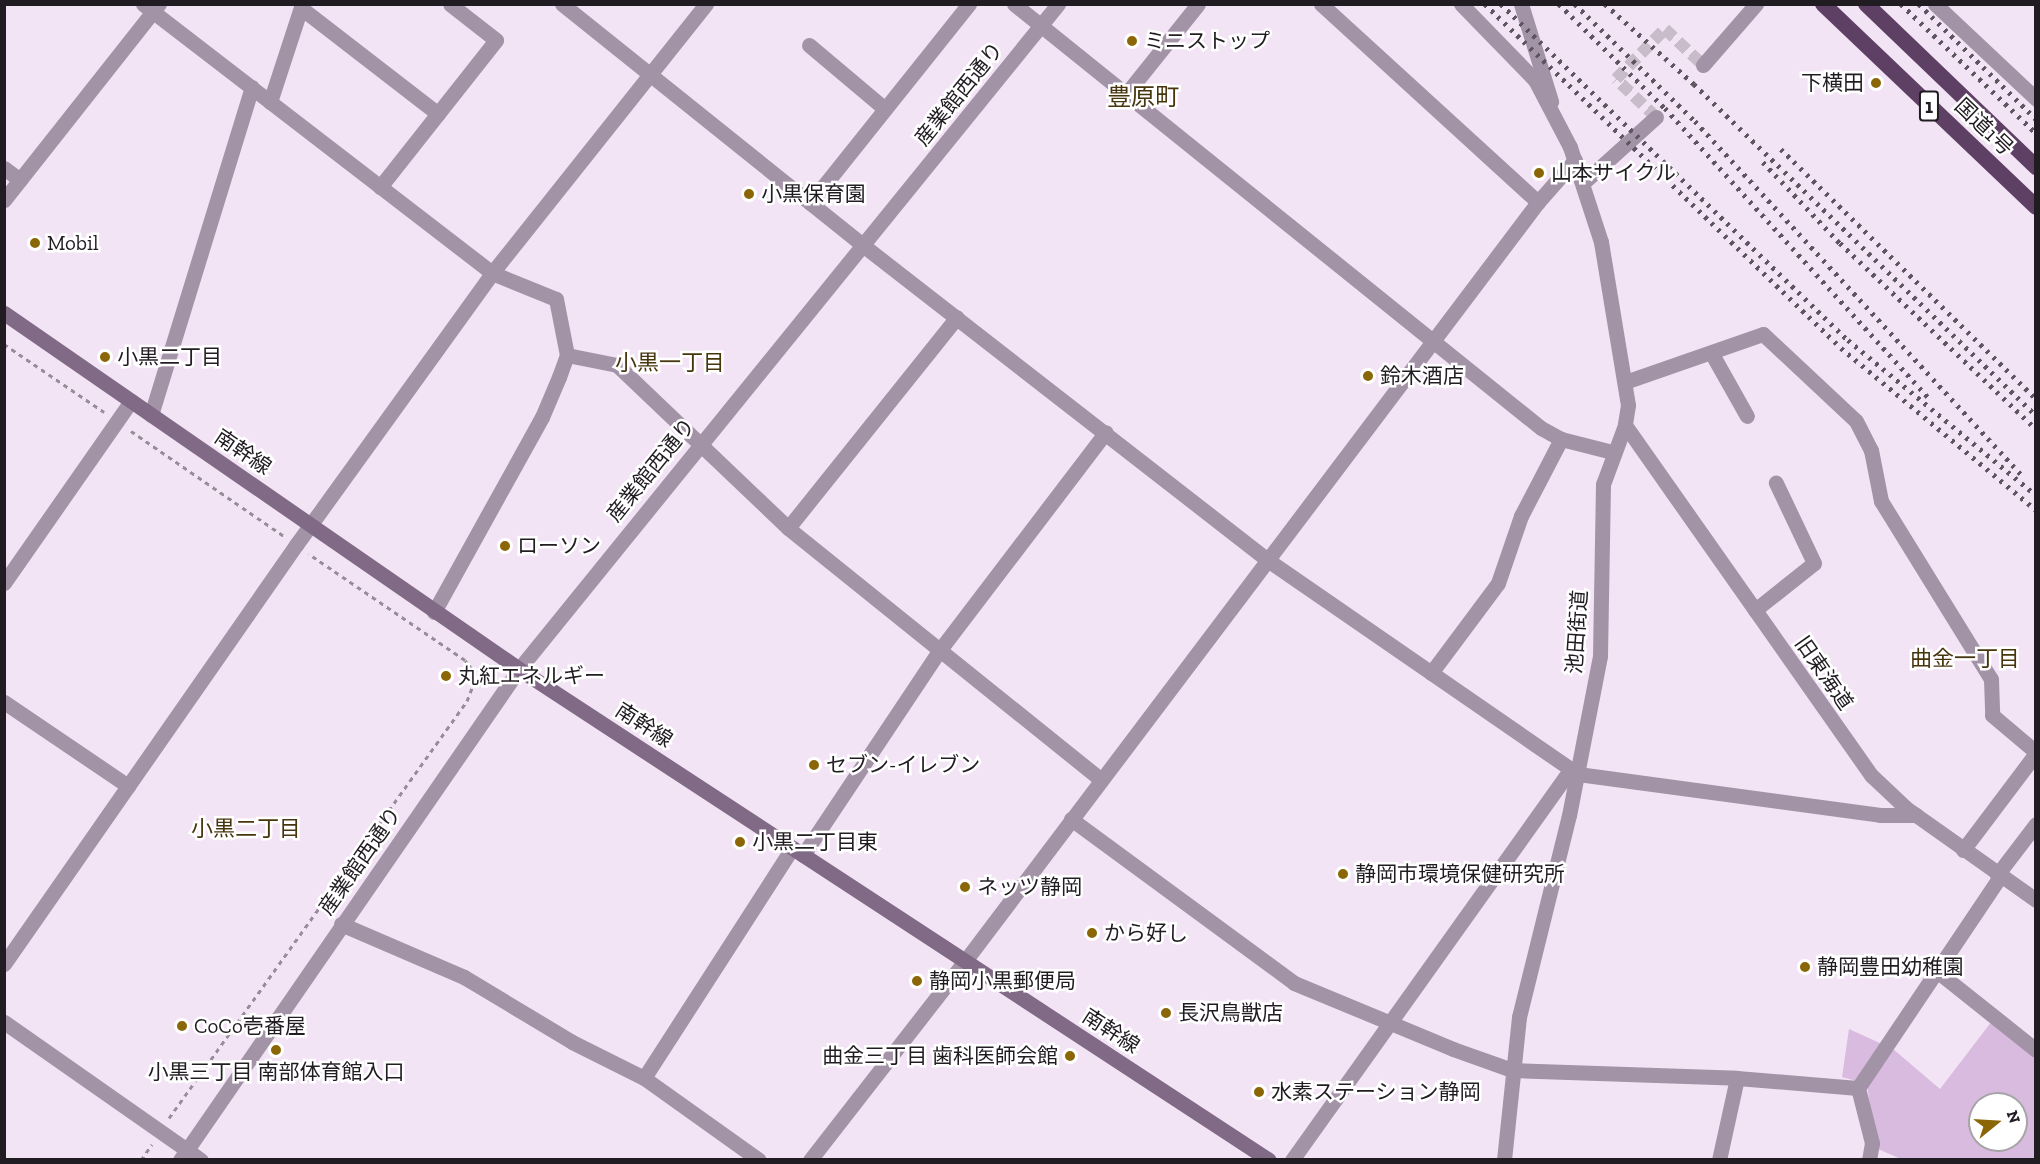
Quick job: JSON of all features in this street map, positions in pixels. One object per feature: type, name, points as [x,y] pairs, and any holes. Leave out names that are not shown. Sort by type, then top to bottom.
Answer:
[{"type":"highway","name":"国道1号","points":[[1823,4],[2036,207]]},
{"type":"highway","name":"国道1号","points":[[1866,4],[2036,167]]},
{"type":"main road","name":"南幹線","points":[[4,314],[519,669],[1269,1160]]},
{"type":"street","points":[[380,187],[496,40],[450,4]]},
{"type":"street","points":[[562,4],[864,246],[957,316],[1269,561],[1575,771],[1880,815],[1916,815]]},
{"type":"street","points":[[4,964],[310,525],[492,273],[652,76],[706,4]]},
{"type":"street","points":[[810,203],[969,4]]},
{"type":"street","points":[[1014,4],[1541,428],[1561,439],[1612,452]]},
{"type":"street","name":"産業館西通り","points":[[183,1154],[519,669],[698,444],[864,246],[1058,4]]},
{"type":"street","points":[[1126,94],[1198,4]]},
{"type":"street","points":[[1321,4],[1538,202]]},
{"type":"street","points":[[1461,4],[1535,80],[1554,112]]},
{"type":"street","points":[[1521,4],[1554,112]]},
{"type":"street","points":[[1703,66],[1756,4]]},
{"type":"street","points":[[1935,4],[2036,99]]},
{"type":"street","points":[[270,102],[302,6],[438,114]]},
{"type":"street","points":[[4,200],[152,7],[270,102],[492,273],[556,299],[567,355],[542,417],[434,612]]},
{"type":"street","points":[[808,45],[885,109]]},
{"type":"street","points":[[151,414],[252,87]]},
{"type":"street","name":"池田街道","points":[[1504,1160],[1512,1070],[1529,968],[1600,656],[1603,483],[1612,452],[1625,425],[1625,382],[1601,242],[1584,182],[1554,112]]},
{"type":"street","points":[[1584,182],[1656,117]]},
{"type":"street","points":[[810,1160],[965,961],[1269,561],[1538,202],[1575,160]]},
{"type":"street","points":[[4,168],[20,180]]},
{"type":"street","points":[[788,528],[957,316]]},
{"type":"street","points":[[1625,382],[1712,354],[1763,334],[1856,421],[1871,450],[1881,501],[1991,679],[1992,715],[2036,753],[1963,850]]},
{"type":"street","points":[[1712,354],[1747,416]]},
{"type":"street","points":[[567,355],[617,365],[788,528],[1101,780]]},
{"type":"street","points":[[4,583],[131,401]]},
{"type":"street","name":"旧東海道","points":[[1625,425],[1872,776],[1916,815],[1999,876],[2036,900]]},
{"type":"street","points":[[644,1078],[797,851],[939,651],[1106,432]]},
{"type":"street","points":[[1431,673],[1498,583],[1521,516],[1561,439]]},
{"type":"street","points":[[1755,610],[1814,563],[1776,483]]},
{"type":"street","points":[[4,702],[128,786]]},
{"type":"street","points":[[1292,1160],[1575,771]]},
{"type":"street","points":[[1071,819],[1294,983],[1512,1070],[1737,1078],[1858,1088]]},
{"type":"street","points":[[1869,1160],[1872,1143],[1858,1088],[2036,824]]},
{"type":"street","points":[[341,924],[464,977],[572,1042],[644,1078],[759,1160]]},
{"type":"street","points":[[1938,972],[2036,1050]]},
{"type":"street","points":[[4,1022],[160,1131],[183,1154],[201,1160]]},
{"type":"street","points":[[1719,1160],[1737,1078]]},
{"type":"path","points":[[4,344],[465,660],[472,669],[473,685],[467,701],[141,1160]]},
{"type":"shaded area","points":[[1992,1021],[2035,1056],[2035,1159],[1901,1159],[1876,1148],[1867,1084],[1842,1077],[1849,1029],[1893,1049],[1940,1089]]},
{"type":"tunnel","points":[[1656,117],[1616,79],[1665,29],[1703,65]]},
{"type":"railway","points":[[1485,4],[1841,348],[2036,510]]},
{"type":"railway","points":[[1501,4],[1848,340],[2036,495]]},
{"type":"railway","points":[[1559,4],[1665,108],[1931,400]]},
{"type":"railway","points":[[1575,4],[1695,121],[2021,474]]},
{"type":"railway","points":[[1605,4],[1694,84],[2036,416]]},
{"type":"railway","points":[[1901,4],[2036,133]]},
{"type":"railway","points":[[1919,4],[2036,119]]},
{"type":"railway","points":[[1781,149],[2036,399]]},
{"type":"railway","points":[[1763,162],[1840,243],[2036,429]]},
{"type":"place","name":"ミニストップ","points":[[1132,41]]},
{"type":"place","name":"下横田","points":[[1876,83]]},
{"type":"place","name":"山本サイクル","points":[[1539,173]]},
{"type":"place","name":"小黒保育園","points":[[749,194]]},
{"type":"place","name":"Mobil","points":[[35,243]]},
{"type":"place","name":"小黒二丁目","points":[[105,357]]},
{"type":"place","name":"鈴木酒店","points":[[1368,376]]},
{"type":"place","name":"ローソン","points":[[505,546]]},
{"type":"place","name":"丸紅エネルギー","points":[[446,676]]},
{"type":"place","name":"セブン-イレブン","points":[[814,765]]},
{"type":"place","name":"小黒二丁目東","points":[[740,842]]},
{"type":"place","name":"静岡市環境保健研究所","points":[[1343,874]]},
{"type":"place","name":"ネッツ静岡","points":[[965,887]]},
{"type":"place","name":"から好し","points":[[1092,933]]},
{"type":"place","name":"静岡豊田幼稚園","points":[[1805,967]]},
{"type":"place","name":"静岡小黒郵便局","points":[[917,981]]},
{"type":"place","name":"長沢鳥獣店","points":[[1166,1013]]},
{"type":"place","name":"CoCo壱番屋","points":[[182,1026]]},
{"type":"place","name":"小黒三丁目 南部体育館入口","points":[[276,1050]]},
{"type":"place","name":"曲金三丁目 歯科医師会館","points":[[1070,1056]]},
{"type":"place","name":"水素ステーション静岡","points":[[1259,1092]]},
{"type":"district","name":"豊原町","points":[[1143,97]]},
{"type":"district","name":"小黒一丁目","points":[[670,363]]},
{"type":"district","name":"曲金一丁目","points":[[1965,659]]},
{"type":"district","name":"小黒二丁目","points":[[246,829]]}]
